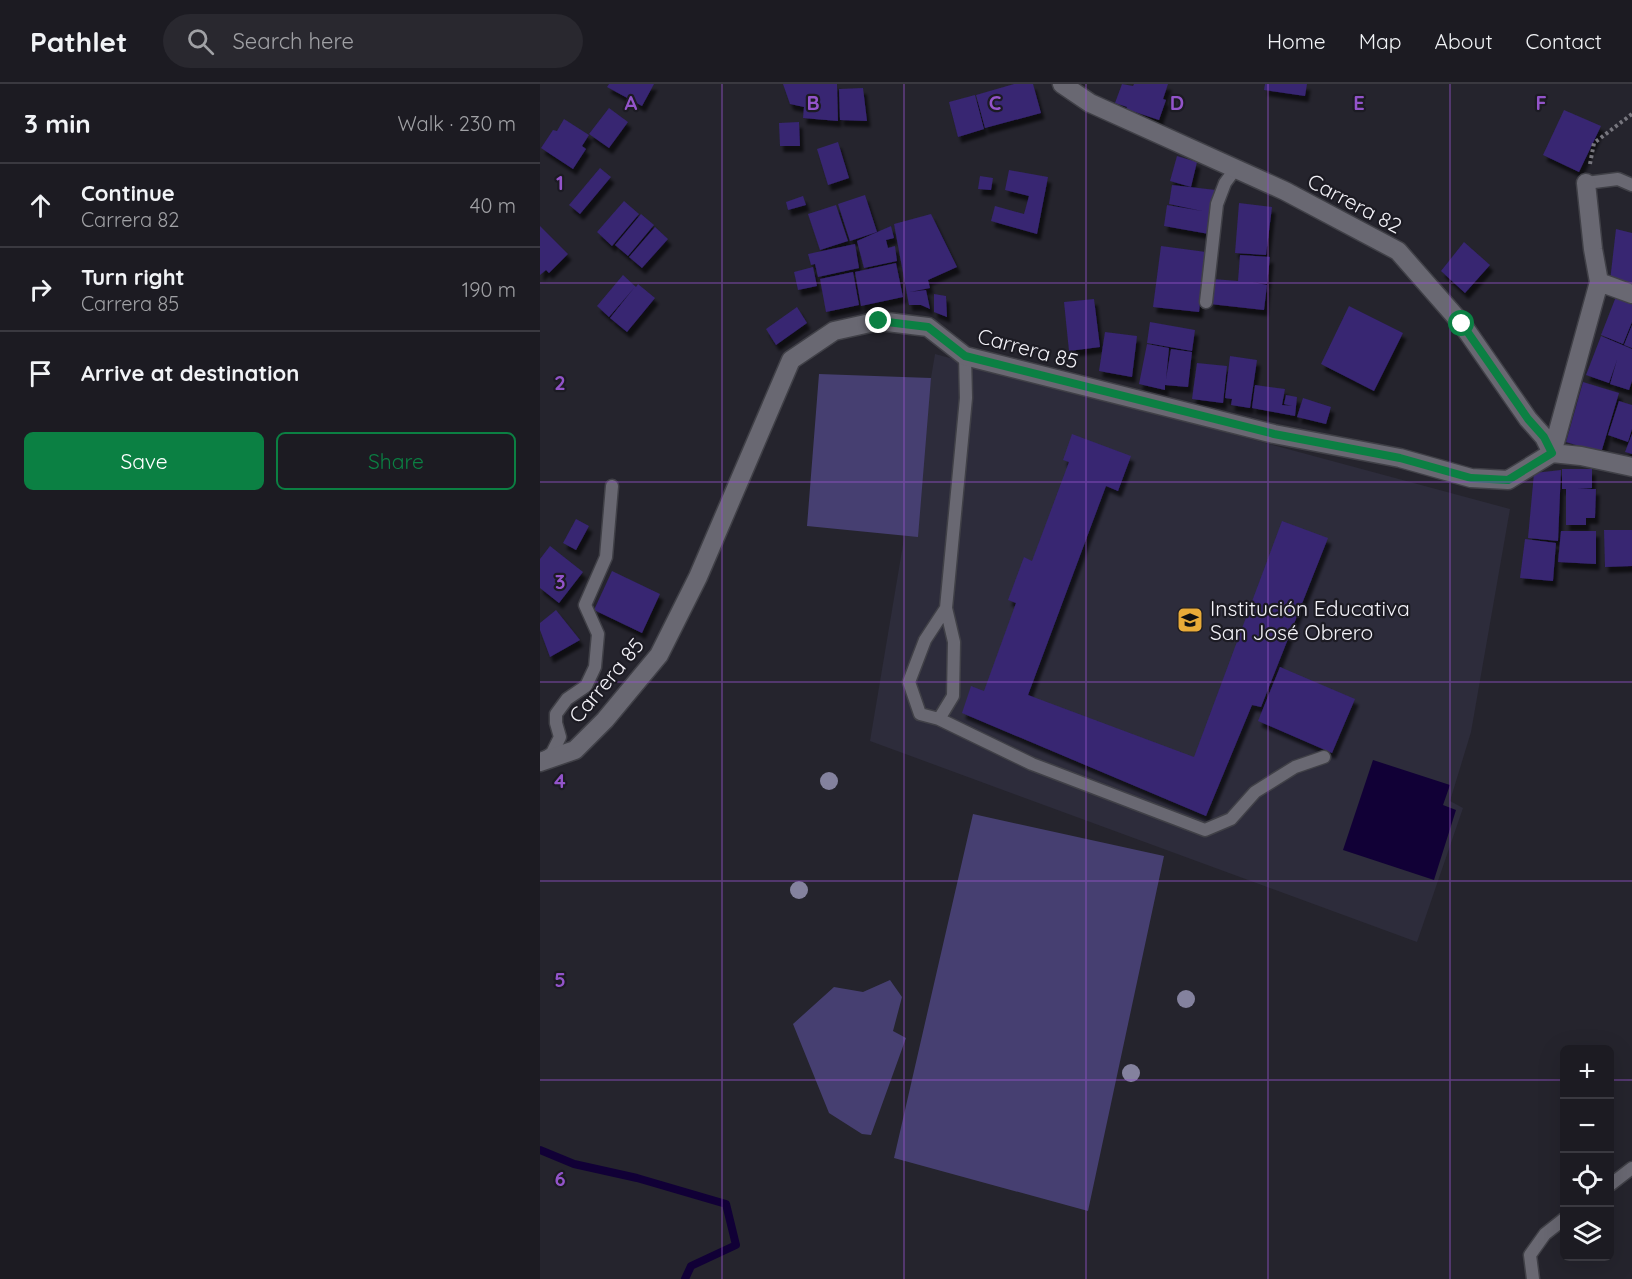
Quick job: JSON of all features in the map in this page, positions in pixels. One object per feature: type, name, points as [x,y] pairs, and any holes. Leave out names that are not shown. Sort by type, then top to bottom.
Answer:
[{"type":"street","name":"Carrera 82","points":[[1062,84],[1090,103],[1285,191],[1398,251],[1462,324],[1528,419],[1544,437],[1552,453]]},
{"type":"street","points":[[1586,183],[1599,282],[1552,453],[1581,456],[1632,468]]},
{"type":"street","points":[[1599,282],[1632,294]]},
{"type":"street","name":"Carrera 85","points":[[540,762],[575,750],[605,720],[659,656],[698,577],[790,360],[834,331],[879,321],[928,327],[965,356],[1274,434],[1400,458],[1471,478],[1508,480],[1552,453]]},
{"type":"lane","points":[[1206,302],[1216,204],[1225,183],[1236,168]]},
{"type":"lane","points":[[1586,183],[1618,179],[1632,185]]},
{"type":"lane","points":[[939,719],[953,696],[954,642],[946,608],[966,398],[965,356]]},
{"type":"lane","points":[[540,762],[552,753],[560,737],[556,714],[567,699],[586,686],[596,667],[598,634],[585,605],[606,557],[612,486]]},
{"type":"lane","points":[[946,608],[925,640],[909,682],[920,714],[939,719],[1032,764],[1205,830],[1231,819],[1255,792],[1295,767],[1324,758]]},
{"type":"lane","points":[[1614,1182],[1632,1168]]},
{"type":"lane","points":[[1533,1279],[1530,1255],[1545,1234],[1560,1222]]},
{"type":"path","points":[[1586,183],[1594,143],[1632,114]]},
{"type":"shaded area","name":"Institución Educativa San José Obrero","points":[[935,354],[1510,509],[1471,732],[1450,801],[1463,808],[1417,942],[870,741]]},
{"type":"shaded area","points":[[819,374],[931,378],[918,537],[807,526]]},
{"type":"shaded area","points":[[1373,760],[1450,785],[1443,805],[1456,810],[1434,880],[1343,850]]},
{"type":"shaded area","points":[[973,814],[1164,856],[1088,1211],[894,1158]]},
{"type":"shaded area","points":[[890,980],[902,997],[893,1031],[906,1038],[871,1135],[862,1134],[829,1113],[793,1024],[834,987],[863,992]]},
{"type":"building","points":[[609,84],[654,84],[642,106],[607,87]]},
{"type":"building","points":[[783,84],[837,84],[838,121],[803,118],[804,107],[790,104]]},
{"type":"building","points":[[1014,84],[1033,84],[1041,113],[985,128],[976,95]]},
{"type":"building","points":[[1122,84],[1133,86],[1134,84],[1168,84],[1163,99],[1166,100],[1159,120],[1115,103]]},
{"type":"building","points":[[1265,84],[1307,84],[1305,96],[1264,90]]},
{"type":"building","points":[[863,88],[867,121],[840,120],[839,89]]},
{"type":"building","points":[[975,95],[984,129],[958,137],[949,102]]},
{"type":"building","points":[[609,108],[628,122],[609,148],[589,134]]},
{"type":"building","points":[[1564,110],[1601,126],[1579,172],[1543,155]]},
{"type":"building","points":[[564,119],[589,135],[582,146],[586,149],[573,169],[541,148],[553,130],[557,131]]},
{"type":"building","points":[[799,122],[800,146],[780,146],[779,123]]},
{"type":"building","points":[[838,142],[849,178],[828,185],[817,149]]},
{"type":"building","points":[[1177,156],[1197,162],[1191,187],[1170,181]]},
{"type":"building","points":[[600,168],[611,177],[580,214],[569,205]]},
{"type":"building","points":[[1009,170],[1048,177],[1037,234],[991,221],[995,206],[1024,214],[1029,196],[1005,190]]},
{"type":"building","points":[[980,176],[993,178],[991,190],[978,189]]},
{"type":"building","points":[[1172,185],[1216,190],[1209,234],[1164,226],[1167,205],[1202,211],[1169,204]]},
{"type":"building","points":[[865,195],[877,232],[850,241],[838,204]]},
{"type":"building","points":[[803,196],[806,205],[788,210],[786,202]]},
{"type":"building","points":[[624,201],[639,214],[612,246],[597,232]]},
{"type":"building","points":[[1239,203],[1272,207],[1266,255],[1235,253]]},
{"type":"building","points":[[836,205],[848,241],[820,250],[808,214]]},
{"type":"building","points":[[641,214],[654,225],[628,256],[615,245]]},
{"type":"building","points":[[931,214],[957,267],[928,280],[930,288],[910,292],[926,290],[930,309],[921,305],[909,305],[894,224]]},
{"type":"building","points":[[540,226],[568,254],[549,273],[546,270],[540,275]]},
{"type":"building","points":[[891,226],[894,238],[886,240],[888,248],[895,246],[897,261],[864,268],[857,241]]},
{"type":"building","points":[[655,227],[668,239],[642,268],[629,257]]},
{"type":"building","points":[[1616,229],[1632,233],[1632,288],[1610,281]]},
{"type":"building","points":[[1464,242],[1490,265],[1465,293],[1441,271]]},
{"type":"building","points":[[855,244],[859,268],[818,277],[815,264],[811,265],[808,254]]},
{"type":"building","points":[[1161,246],[1206,252],[1199,312],[1153,307]]},
{"type":"building","points":[[1240,255],[1270,257],[1267,284],[1253,282],[1267,285],[1264,310],[1210,304],[1213,279],[1238,281]]},
{"type":"building","points":[[896,263],[903,297],[861,306],[855,272]]},
{"type":"building","points":[[813,267],[817,286],[798,290],[794,272]]},
{"type":"building","points":[[853,272],[859,305],[826,312],[820,279]]},
{"type":"building","points":[[623,275],[636,287],[638,284],[655,298],[627,332],[610,318],[634,288],[609,317],[597,306]]},
{"type":"building","points":[[934,294],[946,296],[947,317],[934,312]]},
{"type":"building","points":[[1617,294],[1632,299],[1632,322],[1623,344],[1601,335]]},
{"type":"building","points":[[1094,299],[1100,347],[1069,351],[1064,302]]},
{"type":"building","points":[[1349,306],[1403,333],[1374,391],[1321,364]]},
{"type":"building","points":[[797,307],[807,323],[776,345],[766,329]]},
{"type":"building","points":[[1150,322],[1195,330],[1192,351],[1147,343]]},
{"type":"building","points":[[1632,325],[1632,348],[1624,345]]},
{"type":"building","points":[[1105,332],[1137,336],[1132,377],[1099,371]]},
{"type":"building","points":[[1601,336],[1632,349],[1632,381],[1629,390],[1610,384],[1617,360],[1609,383],[1586,375]]},
{"type":"building","points":[[1147,344],[1169,348],[1166,379],[1171,349],[1192,352],[1188,387],[1165,385],[1165,390],[1139,384]]},
{"type":"building","points":[[1230,356],[1257,360],[1250,408],[1231,405],[1232,399],[1225,398]]},
{"type":"building","points":[[1197,363],[1227,366],[1223,403],[1192,399]]},
{"type":"building","points":[[1583,382],[1619,393],[1601,453],[1566,442]]},
{"type":"building","points":[[1255,385],[1285,389],[1282,405],[1292,406],[1284,404],[1286,395],[1297,397],[1295,416],[1252,408]]},
{"type":"building","points":[[1303,398],[1331,407],[1326,424],[1297,417]]},
{"type":"building","points":[[1619,401],[1632,405],[1632,429],[1628,442],[1608,435]]},
{"type":"building","points":[[1072,434],[1131,456],[1118,491],[1106,486],[1028,695],[1194,757],[1282,521],[1328,538],[1261,707],[1252,705],[1206,816],[962,713],[971,686],[984,691],[1016,603],[1008,600],[1024,557],[1032,561],[1069,462],[1063,460]]},
{"type":"building","points":[[1632,434],[1632,454],[1625,452]]},
{"type":"building","points":[[1562,469],[1592,469],[1592,488],[1578,489],[1596,489],[1595,518],[1586,518],[1586,525],[1566,525],[1566,489],[1562,489]]},
{"type":"building","points":[[1561,470],[1558,541],[1528,538],[1534,473]]},
{"type":"building","points":[[576,519],[589,526],[576,550],[563,543]]},
{"type":"building","points":[[1604,530],[1632,530],[1632,566],[1605,567]]},
{"type":"building","points":[[1561,531],[1596,531],[1596,564],[1558,562]]},
{"type":"building","points":[[1525,539],[1556,543],[1553,581],[1520,578]]},
{"type":"building","points":[[550,546],[583,572],[559,603],[540,588],[540,559]]},
{"type":"building","points":[[612,571],[660,594],[642,633],[594,610]]},
{"type":"building","points":[[556,610],[580,640],[550,657],[540,630],[540,623]]},
{"type":"building","points":[[1280,667],[1355,699],[1332,753],[1258,721]]},
{"type":"waterway","points":[[540,1150],[574,1164],[637,1178],[726,1204],[736,1245],[691,1266],[685,1279]]},
{"type":"place","name":"Institución Educativa San José Obrero","points":[[1190,620]]},
{"type":"route","points":[[879,321],[928,327],[965,356],[1091,388],[1274,434],[1400,458],[1471,478],[1508,480],[1552,453],[1544,437],[1528,419],[1462,324]]}]
